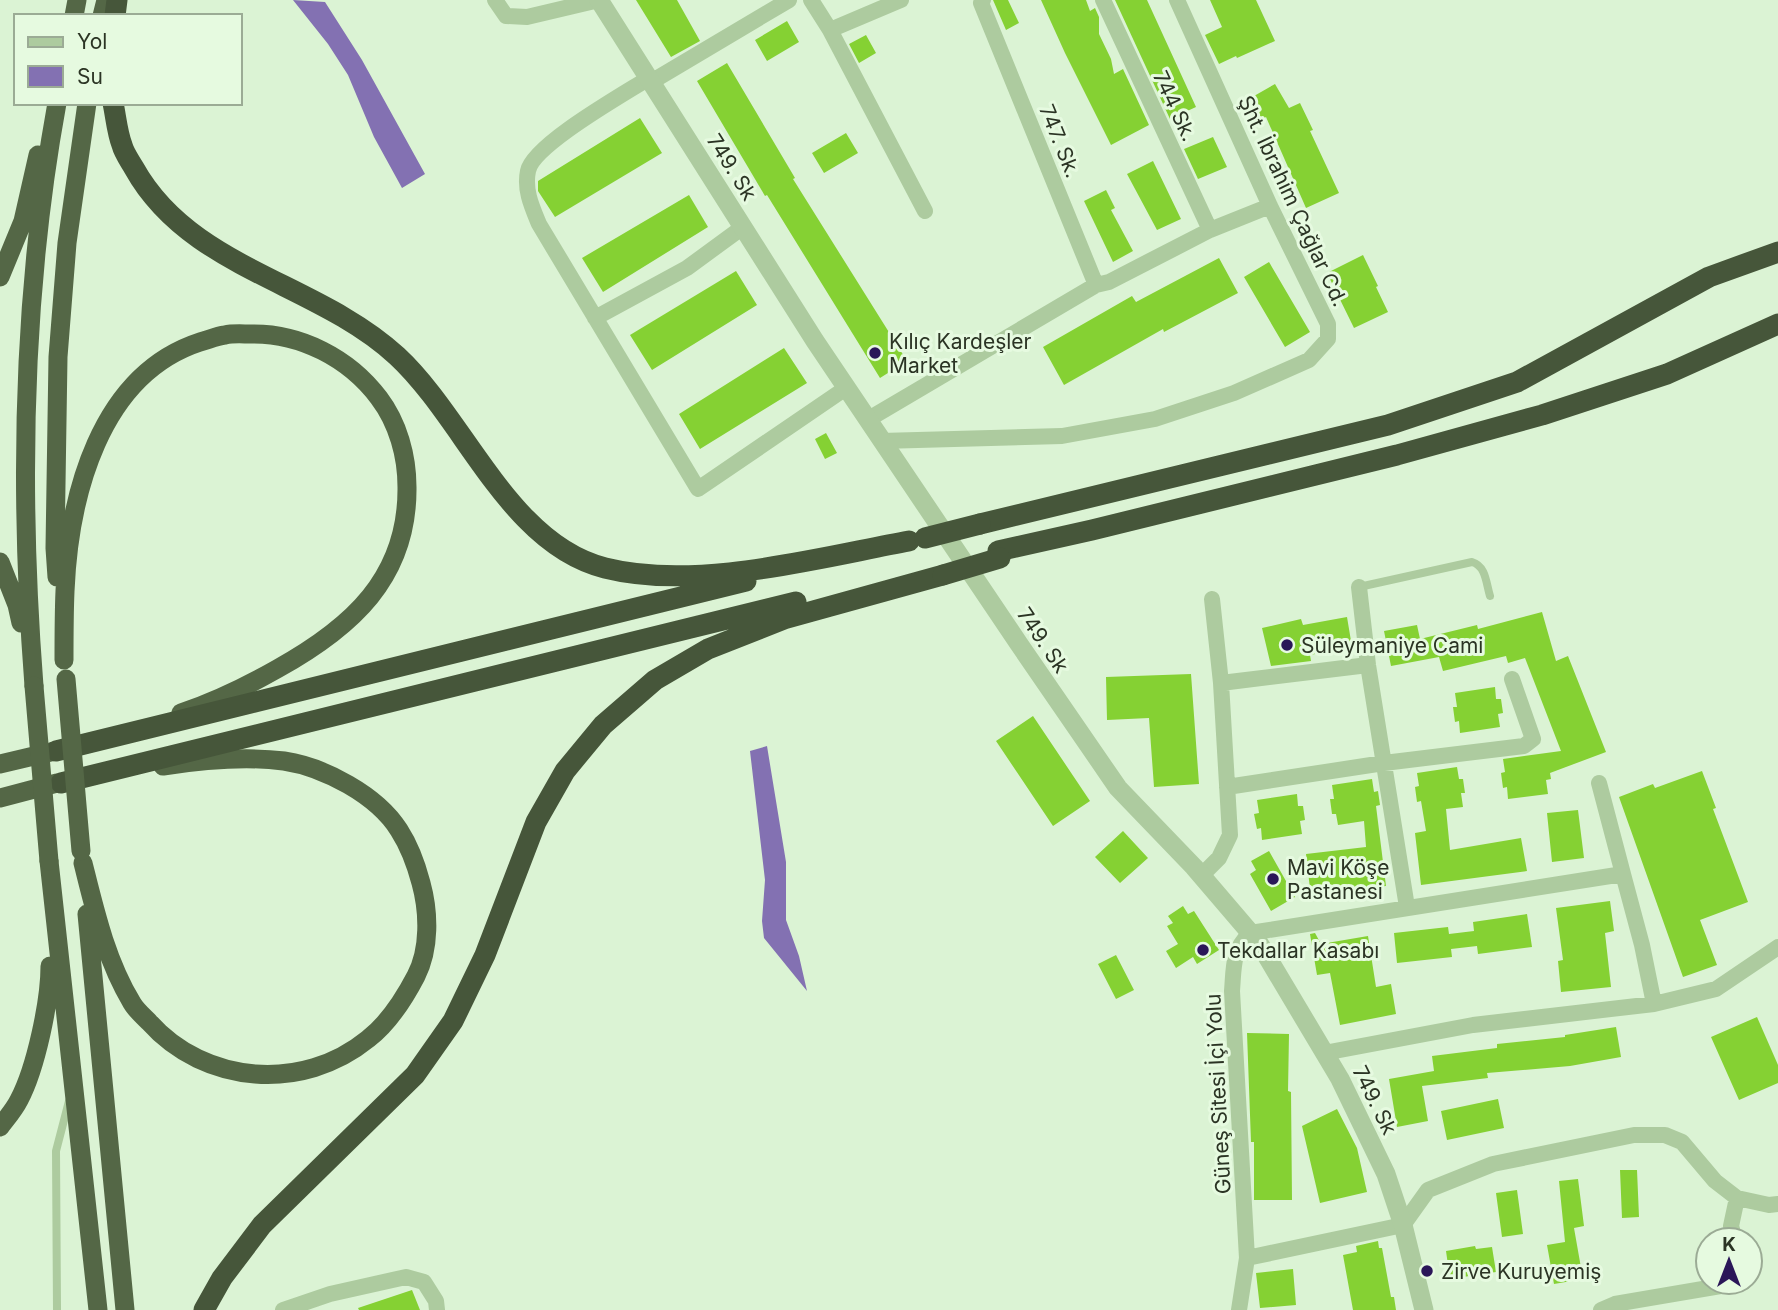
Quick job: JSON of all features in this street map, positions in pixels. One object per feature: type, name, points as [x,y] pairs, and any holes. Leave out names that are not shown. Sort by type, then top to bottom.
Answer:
[{"type":"highway","points":[[0,277],[23,221],[51,105]]},
{"type":"highway","points":[[57,105],[39,234],[28,354],[26,539],[34,679],[50,869],[97,1310]]},
{"type":"highway","points":[[87,105],[67,243],[58,357],[55,548],[125,1310]]},
{"type":"highway","points":[[113,105],[122,146],[144,185],[174,220],[217,252],[356,325],[398,357],[432,395],[502,492],[536,530],[568,551],[603,568],[647,576],[698,576],[917,539]]},
{"type":"highway","points":[[0,764],[1388,425],[1517,382],[1709,277],[1778,252]]},
{"type":"highway","points":[[0,799],[942,570],[1092,530],[1398,455],[1542,415],[1667,374],[1778,324]]},
{"type":"highway","points":[[0,757],[56,751],[186,711],[252,683],[315,648],[353,617],[381,583],[399,547],[408,510],[407,470],[398,432],[379,398],[351,369],[318,348],[271,334],[224,335],[179,349],[139,378],[107,420],[87,465],[72,532],[65,590],[65,670]]},
{"type":"highway","points":[[0,562],[17,605],[34,679]]},
{"type":"highway","points":[[204,1310],[222,1278],[262,1225],[415,1075],[453,1021],[485,955],[536,822],[565,771],[603,725],[655,680],[708,649],[784,618],[942,570]]},
{"type":"highway","points":[[61,783],[185,763],[237,759],[285,761],[326,773],[367,796],[398,828],[415,860],[426,900],[426,939],[418,974],[397,1008],[370,1039],[340,1058],[306,1070],[265,1076],[224,1069],[187,1055],[157,1031],[132,1004],[112,964],[97,921],[82,857]]},
{"type":"highway","points":[[0,1128],[19,1100],[37,1048],[50,988],[50,869]]},
{"type":"street","points":[[495,0],[506,16],[527,18],[599,0]]},
{"type":"street","name":"749. Sk","points":[[599,0],[867,420],[1118,788],[1201,876],[1259,943],[1340,1079],[1386,1174],[1403,1225],[1424,1310]]},
{"type":"street","points":[[789,0],[650,80],[546,146],[528,169],[528,196],[539,224],[698,489],[846,388]]},
{"type":"street","points":[[811,0],[830,30],[925,211]]},
{"type":"street","points":[[830,30],[901,0]]},
{"type":"street","name":"747. Sk.","points":[[983,0],[981,3],[986,16],[1103,283]]},
{"type":"street","name":"744 Sk.","points":[[1102,0],[1210,230]]},
{"type":"street","name":"Şht. İbrahim Çağlar Cd.","points":[[881,441],[1062,436],[1155,419],[1234,393],[1309,360],[1328,339],[1328,324],[1270,206],[1177,0]]},
{"type":"street","points":[[867,420],[1103,283],[1210,230],[1270,206]]},
{"type":"street","points":[[595,318],[687,268],[743,227]]},
{"type":"street","points":[[1359,587],[1368,665],[1407,907]]},
{"type":"street","points":[[1201,876],[1219,858],[1230,835],[1221,683],[1212,599]]},
{"type":"street","points":[[1221,683],[1368,665]]},
{"type":"street","points":[[1227,787],[1384,763],[1524,746],[1534,739],[1512,679]]},
{"type":"street","points":[[1599,783],[1642,946],[1654,1004]]},
{"type":"street","points":[[1250,933],[1623,874]]},
{"type":"street","name":"Güneş Sitesi İçi Yolu","points":[[1238,1310],[1247,1258],[1232,991],[1239,943],[1250,933]]},
{"type":"street","points":[[1324,1053],[1473,1025],[1654,1004],[1716,989],[1778,947]]},
{"type":"street","points":[[1247,1258],[1403,1225],[1428,1190],[1493,1164],[1634,1135],[1665,1135],[1682,1142],[1715,1181],[1737,1198],[1769,1205],[1778,1204]]},
{"type":"street","points":[[1731,1226],[1737,1198]]},
{"type":"street","points":[[283,1310],[330,1294],[406,1277],[424,1282],[436,1300],[437,1310]]},
{"type":"street","points":[[1601,1310],[1615,1304],[1694,1291]]},
{"type":"lane","points":[[1359,587],[1472,562],[1483,570],[1490,596]]},
{"type":"lane","points":[[57,1310],[56,1151],[73,1083]]},
{"type":"water","points":[[293,0],[325,2],[362,60],[425,174],[402,188],[374,137],[348,75],[328,44]]},
{"type":"water","points":[[767,746],[786,862],[786,920],[799,956],[807,991],[764,938],[762,921],[765,880],[750,751]]},
{"type":"building","points":[[636,0],[677,0],[700,41],[671,57]]},
{"type":"building","points":[[993,0],[1008,0],[1019,23],[1006,30]]},
{"type":"building","points":[[1041,0],[1086,0],[1090,11],[1095,8],[1099,17],[1099,34],[1111,59],[1114,74],[1123,69],[1149,125],[1111,145]]},
{"type":"building","points":[[1115,0],[1147,0],[1196,107],[1170,119]]},
{"type":"building","points":[[1210,0],[1256,0],[1275,41],[1219,64],[1205,35],[1222,27]]},
{"type":"building","points":[[787,21],[799,42],[767,61],[755,40]]},
{"type":"building","points":[[866,35],[876,53],[859,63],[849,44]]},
{"type":"building","points":[[727,63],[795,178],[793,179],[907,361],[880,378],[767,195],[765,196],[697,81]]},
{"type":"building","points":[[1275,84],[1289,108],[1300,103],[1339,193],[1306,208],[1266,117],[1259,121],[1247,100]]},
{"type":"building","points":[[640,118],[662,153],[555,217],[538,191],[538,181]]},
{"type":"building","points":[[846,133],[858,153],[824,173],[812,153]]},
{"type":"building","points":[[1213,137],[1227,167],[1198,179],[1184,149]]},
{"type":"building","points":[[1153,161],[1181,219],[1157,230],[1127,174]]},
{"type":"building","points":[[1106,190],[1115,208],[1111,210],[1133,251],[1113,262],[1084,201]]},
{"type":"building","points":[[689,195],[708,227],[603,292],[582,258]]},
{"type":"building","points":[[1363,255],[1388,312],[1354,328],[1327,273]]},
{"type":"building","points":[[1219,258],[1238,293],[1164,332],[1163,329],[1064,385],[1043,347],[1132,296],[1136,302]]},
{"type":"building","points":[[1269,262],[1310,332],[1285,347],[1244,277]]},
{"type":"building","points":[[736,271],[757,305],[652,370],[630,335]]},
{"type":"building","points":[[784,348],[807,383],[700,449],[679,414]]},
{"type":"building","points":[[826,433],[837,453],[825,459],[815,439]]},
{"type":"building","points":[[1542,612],[1556,661],[1568,656],[1606,752],[1550,773],[1551,779],[1546,780],[1548,794],[1508,799],[1507,787],[1503,788],[1501,773],[1505,772],[1503,759],[1561,751],[1525,658],[1508,663],[1506,656],[1443,671],[1439,657],[1391,666],[1384,631],[1417,625],[1420,639],[1477,625],[1478,629]]},
{"type":"building","points":[[1347,617],[1352,647],[1310,655],[1311,661],[1271,666],[1262,628],[1301,619],[1303,625]]},
{"type":"building","points":[[1191,674],[1199,784],[1154,787],[1149,718],[1107,720],[1106,677]]},
{"type":"building","points":[[1495,687],[1496,699],[1501,699],[1503,713],[1498,714],[1500,727],[1460,733],[1459,721],[1455,722],[1453,707],[1457,707],[1455,693]]},
{"type":"building","points":[[1033,716],[1090,801],[1053,826],[996,741]]},
{"type":"building","points":[[1457,767],[1459,779],[1463,779],[1465,793],[1461,793],[1463,807],[1446,809],[1450,850],[1521,838],[1527,871],[1421,885],[1415,833],[1426,831],[1421,801],[1417,802],[1417,773]]},
{"type":"building","points":[[1702,771],[1716,808],[1713,809],[1748,902],[1700,920],[1717,965],[1683,977],[1619,797],[1653,784],[1655,788]]},
{"type":"building","points":[[1372,779],[1374,792],[1378,791],[1380,805],[1376,806],[1386,886],[1352,889],[1351,885],[1310,889],[1306,854],[1366,847],[1364,821],[1338,825],[1336,814],[1332,814],[1332,785]]},
{"type":"building","points":[[1297,794],[1298,806],[1303,806],[1305,820],[1300,821],[1302,834],[1262,840],[1261,828],[1257,829],[1254,814],[1259,813],[1257,800]]},
{"type":"building","points":[[1578,810],[1584,858],[1552,862],[1547,813]]},
{"type":"building","points":[[1123,831],[1148,858],[1120,883],[1095,857]]},
{"type":"building","name":"Mavi Köşe Pastanesi","points":[[1269,851],[1295,897],[1271,911],[1250,874],[1256,870],[1251,861]]},
{"type":"building","points":[[1610,901],[1614,931],[1605,933],[1611,987],[1561,992],[1558,961],[1563,960],[1556,908]]},
{"type":"building","points":[[1183,906],[1188,914],[1194,911],[1219,950],[1197,964],[1193,957],[1176,968],[1166,951],[1178,944],[1167,926],[1173,923],[1168,916]]},
{"type":"building","points":[[1527,914],[1532,947],[1478,954],[1477,946],[1451,949],[1452,957],[1397,963],[1394,933],[1448,927],[1449,934],[1474,931],[1473,922]]},
{"type":"building","points":[[1315,933],[1321,944],[1368,936],[1376,987],[1391,984],[1396,1014],[1340,1025],[1330,973],[1317,975],[1310,934]]},
{"type":"building","points":[[1116,955],[1134,990],[1116,999],[1098,964]]},
{"type":"building","points":[[1757,1017],[1778,1065],[1778,1083],[1739,1100],[1711,1037]]},
{"type":"building","points":[[1616,1027],[1621,1057],[1570,1066],[1487,1073],[1488,1078],[1422,1086],[1428,1121],[1397,1127],[1389,1079],[1434,1071],[1432,1056],[1497,1048],[1497,1044],[1565,1037]]},
{"type":"building","points":[[1247,1033],[1289,1034],[1292,1200],[1254,1200],[1254,1142],[1251,1142]]},
{"type":"building","points":[[1498,1099],[1504,1128],[1447,1140],[1441,1111]]},
{"type":"building","points":[[1337,1109],[1357,1148],[1367,1192],[1320,1203],[1302,1126]]},
{"type":"building","points":[[1620,1170],[1637,1170],[1639,1217],[1622,1218]]},
{"type":"building","points":[[1578,1179],[1584,1226],[1574,1228],[1583,1279],[1554,1284],[1547,1245],[1565,1242],[1559,1181]]},
{"type":"building","points":[[1517,1190],[1523,1234],[1502,1237],[1496,1193]]},
{"type":"building","points":[[1378,1241],[1379,1248],[1382,1248],[1396,1310],[1353,1310],[1343,1255],[1357,1252],[1356,1246]]},
{"type":"building","points":[[1475,1246],[1476,1249],[1492,1247],[1496,1272],[1450,1279],[1446,1251]]},
{"type":"building","points":[[1293,1269],[1296,1305],[1260,1308],[1256,1273]]},
{"type":"building","points":[[412,1290],[420,1310],[358,1308]]},
{"type":"place","name":"Kılıç Kardeşler Market","points":[[875,353]]},
{"type":"place","name":"Süleymaniye Cami","points":[[1287,645]]},
{"type":"place","name":"Mavi Köşe Pastanesi","points":[[1273,879]]},
{"type":"place","name":"Tekdallar Kasabı","points":[[1203,950]]},
{"type":"place","name":"Zirve Kuruyemiş","points":[[1427,1271]]}]
